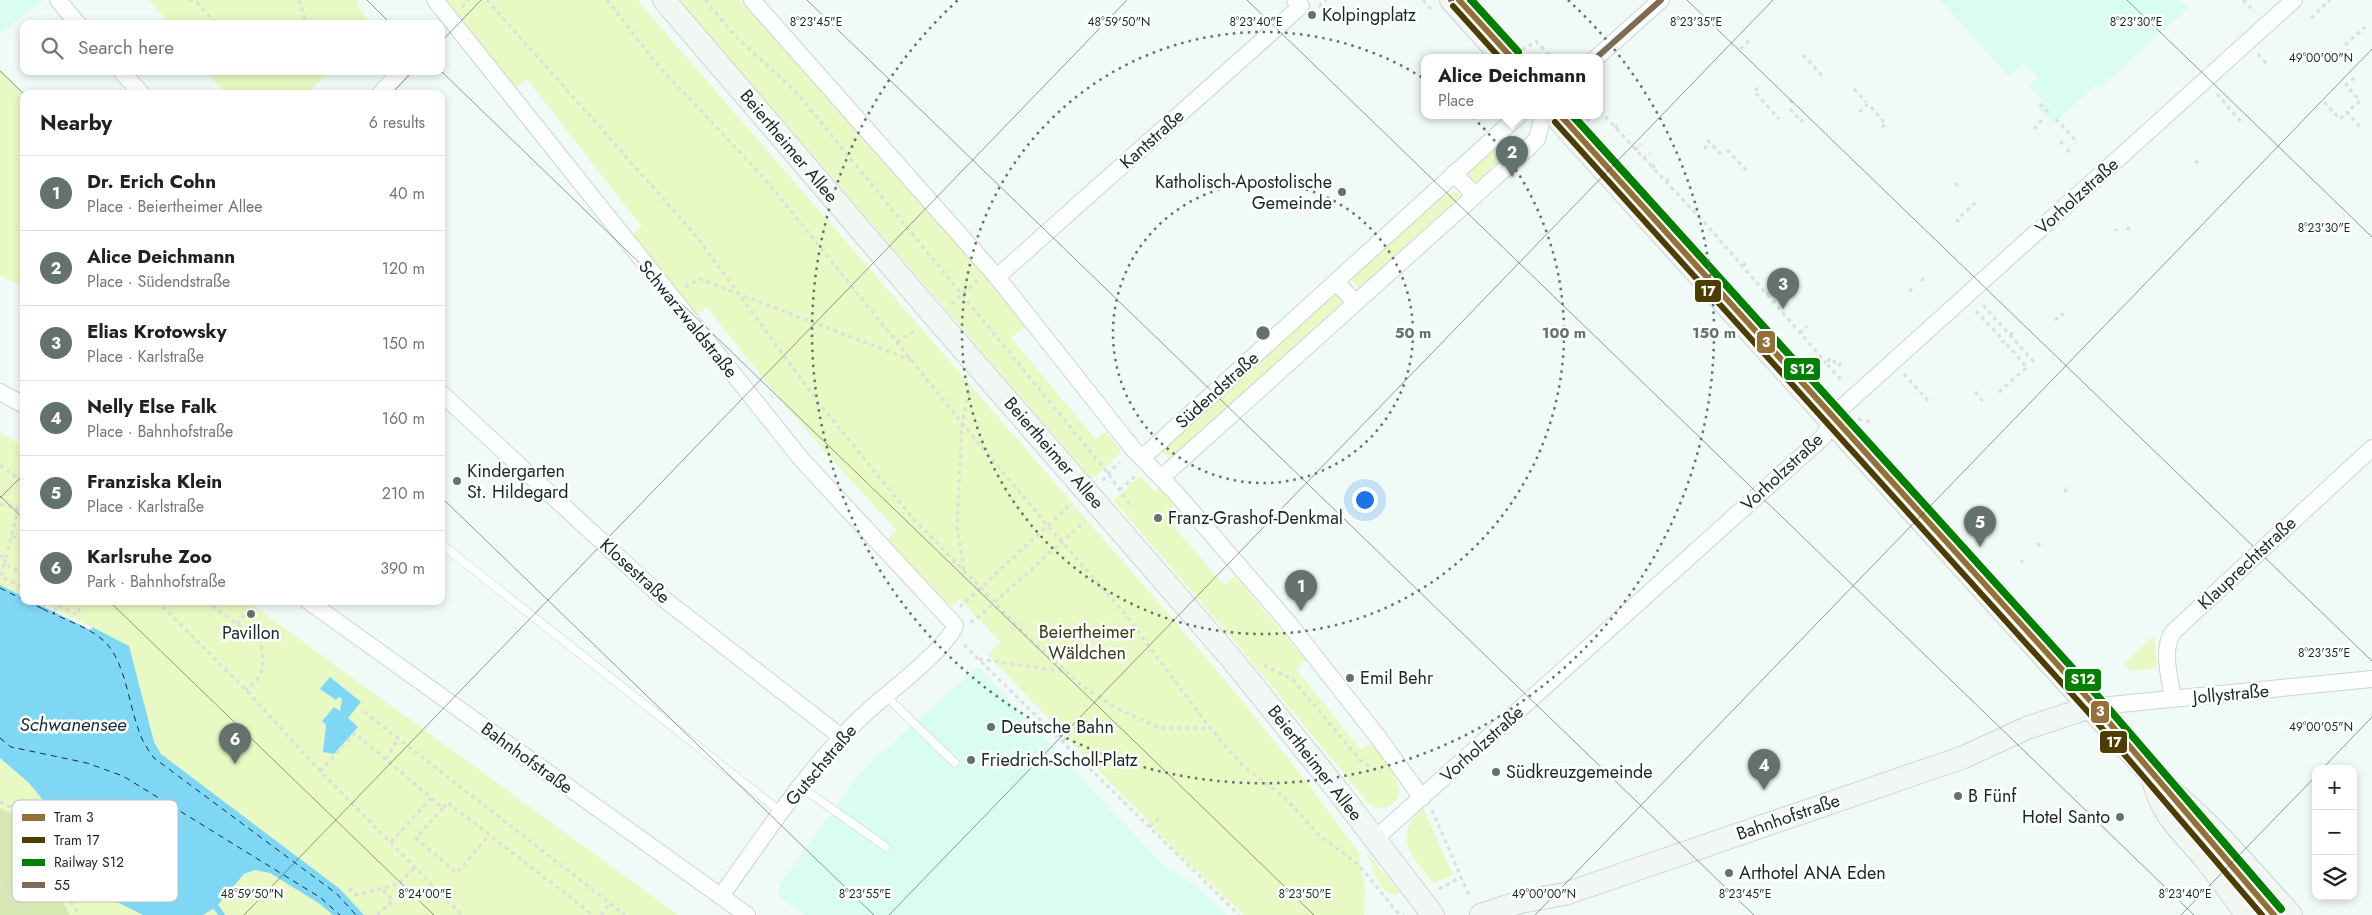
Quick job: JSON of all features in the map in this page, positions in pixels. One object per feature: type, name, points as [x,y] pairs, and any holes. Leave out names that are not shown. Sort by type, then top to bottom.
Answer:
[{"type":"street","points":[[58,0],[75,20]]},
{"type":"street","name":"Schwarzwaldstraße","points":[[435,0],[444,20]]},
{"type":"street","name":"Beiertheimer Allee","points":[[664,0],[935,317],[1230,657],[1375,839],[1432,915]]},
{"type":"street","points":[[752,0],[997,277],[1138,454],[1174,491],[1286,620],[1378,737],[1422,798]]},
{"type":"street","name":"Kantstraße","points":[[997,277],[1301,6],[1295,0]]},
{"type":"street","points":[[1451,0],[1512,54]]},
{"type":"street","points":[[1600,54],[1661,0]]},
{"type":"street","name":"Vorholzstraße","points":[[1375,839],[1823,436],[1836,413],[2294,0]]},
{"type":"street","name":"Schwarzwaldstraße","points":[[446,24],[802,460],[953,626]]},
{"type":"street","points":[[125,75],[138,90]]},
{"type":"street","points":[[384,90],[397,75]]},
{"type":"street","name":"Südendstraße","points":[[1138,454],[1336,282],[1515,119]]},
{"type":"street","name":"Südendstraße","points":[[1161,478],[1537,140],[1542,119]]},
{"type":"street","points":[[1558,119],[2152,776],[2179,796],[2196,812],[2291,915]]},
{"type":"street","points":[[1454,173],[1475,196]]},
{"type":"street","points":[[1336,282],[1356,303]]},
{"type":"street","points":[[0,392],[20,403]]},
{"type":"street","name":"Klosestraße","points":[[445,397],[664,599],[840,736]]},
{"type":"street","name":"Klauprechtstraße","points":[[2173,698],[2167,654],[2169,638],[2173,632],[2372,448]]},
{"type":"street","name":"Bahnhofstraße","points":[[314,605],[747,915]]},
{"type":"street","name":"Gutschstraße","points":[[721,896],[840,736],[885,695],[953,626]]},
{"type":"street","name":"Jollystraße","points":[[2090,707],[2372,679]]},
{"type":"street","name":"Bahnhofstraße","points":[[1477,910],[1565,894],[1964,757],[2027,728],[2090,707]]},
{"type":"street","points":[[2152,776],[2157,798],[2170,820],[2203,856],[2247,915]]},
{"type":"lane","points":[[445,547],[782,812]]},
{"type":"lane","points":[[885,695],[955,763]]},
{"type":"lane","points":[[801,787],[886,847]]},
{"type":"path","points":[[189,0],[197,2],[213,20]]},
{"type":"path","points":[[299,0],[305,20]]},
{"type":"path","points":[[487,0],[697,237],[818,402],[911,516],[1027,636],[1081,685],[1118,709],[1160,728],[1211,728]]},
{"type":"path","points":[[606,0],[656,63],[765,179],[962,423],[1047,525],[1122,610],[1211,728],[1241,764],[1285,798],[1320,836],[1359,865],[1372,879],[1397,913],[1404,915]]},
{"type":"path","points":[[705,0],[735,36],[796,92],[1108,473],[1133,511]]},
{"type":"path","points":[[2311,18],[2330,0]]},
{"type":"path","points":[[2345,45],[2365,27]]},
{"type":"path","points":[[1740,49],[1751,39]]},
{"type":"path","points":[[1512,54],[1536,41],[1548,54]]},
{"type":"path","points":[[1803,55],[1824,78]]},
{"type":"path","points":[[2324,102],[2340,119],[2360,101],[2346,85],[2354,78]]},
{"type":"path","points":[[2205,80],[2242,123]]},
{"type":"path","points":[[1758,88],[1754,91],[1779,119]]},
{"type":"path","points":[[1854,89],[1868,102],[1859,112]]},
{"type":"path","points":[[1790,100],[1795,105]]},
{"type":"path","points":[[2040,104],[2048,112]]},
{"type":"path","points":[[1871,107],[1886,124],[1880,129]]},
{"type":"path","points":[[1790,109],[1802,120]]},
{"type":"path","points":[[2347,112],[2361,128]]},
{"type":"path","points":[[1603,114],[1713,232],[1856,396]]},
{"type":"path","points":[[2034,129],[2043,119]]},
{"type":"path","points":[[2056,121],[2067,130],[2078,143],[2076,144]]},
{"type":"path","points":[[1615,128],[1621,122]]},
{"type":"path","points":[[1704,149],[1709,142],[1722,155]]},
{"type":"path","points":[[1635,150],[1642,144]]},
{"type":"path","points":[[1727,150],[1746,171]]},
{"type":"path","points":[[1644,159],[1650,153]]},
{"type":"path","points":[[1652,168],[1658,162]]},
{"type":"path","points":[[1666,182],[1672,177]]},
{"type":"path","points":[[1955,183],[1960,188]]},
{"type":"path","points":[[1958,222],[1957,220],[1977,201]]},
{"type":"path","points":[[1713,232],[1718,228]]},
{"type":"path","points":[[1743,266],[1748,261]]},
{"type":"path","points":[[671,298],[684,287],[700,279],[912,361]]},
{"type":"path","points":[[1766,295],[1774,289]]},
{"type":"path","points":[[1967,295],[2034,362]]},
{"type":"path","points":[[1967,295],[2026,367],[1999,392]]},
{"type":"path","points":[[1773,303],[1780,296]]},
{"type":"path","points":[[2054,320],[2062,314],[2066,318]]},
{"type":"path","points":[[1800,333],[1808,326]]},
{"type":"path","points":[[2010,336],[2015,332]]},
{"type":"path","points":[[2017,343],[2021,339]]},
{"type":"path","points":[[2000,345],[2004,341]]},
{"type":"path","points":[[1826,363],[1832,358],[1838,366],[1842,364]]},
{"type":"path","points":[[1893,362],[1930,403]]},
{"type":"path","points":[[964,571],[957,527],[962,423],[972,380]]},
{"type":"path","points":[[1975,392],[1986,404]]},
{"type":"path","points":[[953,626],[974,621],[1090,516],[1094,499],[1108,473],[1138,454]]},
{"type":"path","points":[[0,465],[20,481]]},
{"type":"path","points":[[2064,492],[2070,486]]},
{"type":"path","points":[[953,626],[981,588],[1076,500],[1094,499],[1120,490]]},
{"type":"path","points":[[0,504],[18,510],[1,577],[20,586]]},
{"type":"path","points":[[12,536],[20,540]]},
{"type":"path","points":[[2038,543],[2041,547]]},
{"type":"path","points":[[0,555],[6,558]]},
{"type":"path","points":[[4,564],[20,572]]},
{"type":"path","points":[[54,612],[58,606],[78,616],[80,605]]},
{"type":"path","points":[[161,605],[246,690],[320,771],[462,915]]},
{"type":"path","points":[[211,605],[260,641],[264,663],[258,682],[246,690]]},
{"type":"path","points":[[237,624],[244,616]]},
{"type":"path","points":[[953,626],[978,659],[1239,915]]},
{"type":"path","points":[[1258,658],[1264,665],[1293,680],[1361,761],[1384,775]]},
{"type":"path","points":[[978,659],[1067,672]]},
{"type":"path","points":[[364,712],[399,737],[625,915]]},
{"type":"path","points":[[1062,742],[1076,728]]},
{"type":"path","points":[[320,771],[355,733],[442,808]]},
{"type":"path","points":[[386,759],[399,737]]},
{"type":"path","points":[[391,842],[431,798]]},
{"type":"path","points":[[1422,798],[1433,811],[1477,910]]},
{"type":"path","points":[[0,802],[12,808]]},
{"type":"path","points":[[489,836],[457,873],[416,838],[447,802],[593,915]]},
{"type":"path","points":[[1150,827],[1160,817]]},
{"type":"path","points":[[349,888],[356,894],[399,884],[415,867]]},
{"type":"path","points":[[0,883],[12,898]]},
{"type":"path","points":[[378,915],[393,900],[381,888]]},
{"type":"path","points":[[15,902],[25,915]]},
{"type":"path","points":[[71,902],[79,915]]},
{"type":"path","points":[[601,915],[610,903]]},
{"type":"shaded area","points":[[0,0],[43,0],[0,34]]},
{"type":"shaded area","points":[[1940,0],[2181,0],[2188,8],[2100,88],[2096,84],[2053,124],[2037,106],[2043,101],[2029,85],[2037,77],[2024,63],[2009,76]]},
{"type":"shaded area","name":"Friedrich-Scholl-Platz","points":[[979,667],[1162,865],[1193,883],[1227,915],[805,915],[780,898],[779,886],[860,773]]},
{"type":"green space","points":[[149,0],[357,0],[359,3],[357,5],[368,20],[162,20],[165,18]]},
{"type":"green space","name":"Beiertheimer Wäldchen","points":[[446,0],[637,0],[1215,668],[1289,759],[1359,853],[1365,889],[1364,915],[1244,915],[1180,855],[988,655],[1001,642],[960,599],[951,607],[887,540],[897,530],[799,422],[707,307],[696,315],[630,236],[642,227],[527,79],[515,88]]},
{"type":"green space","points":[[679,0],[740,0],[922,201],[1027,325],[1011,338],[1096,440],[1106,431],[1122,452],[1092,479]]},
{"type":"green space","points":[[0,68],[20,90],[20,286],[0,275]]},
{"type":"green space","points":[[209,75],[326,75],[310,90],[223,90]]},
{"type":"green space","points":[[1502,139],[1511,149],[1474,184],[1469,179],[1469,168]]},
{"type":"green space","points":[[1457,192],[1460,196],[1359,288],[1349,277],[1435,198]]},
{"type":"green space","points":[[1333,291],[1343,301],[1170,459],[1159,448]]},
{"type":"green space","points":[[0,433],[20,444],[20,605],[252,605],[678,915],[0,915]]},
{"type":"green space","points":[[1140,476],[1155,492],[1159,488],[1186,519],[1175,528],[1224,585],[1235,576],[1306,660],[1296,669],[1361,750],[1372,742],[1398,783],[1399,792],[1397,799],[1390,805],[1379,808],[1368,803],[1237,644],[1113,500]]},
{"type":"green space","points":[[2154,636],[2157,668],[2131,671],[2124,664]]},
{"type":"green space","points":[[0,808],[12,814],[12,902],[63,902],[70,915],[0,915]]},
{"type":"green space","points":[[1423,808],[1453,875],[1434,883],[1413,856],[1406,838],[1413,819]]},
{"type":"green space","points":[[1367,853],[1400,893],[1393,894],[1387,892],[1382,887]]},
{"type":"water","name":"Schwanensee","points":[[0,585],[20,595],[20,605],[40,605],[91,630],[92,627],[129,646],[154,742],[161,754],[340,889],[364,915],[333,915],[320,904],[270,873],[255,870],[244,874],[216,907],[203,915],[143,915],[117,902],[178,902],[178,800],[43,800],[29,783],[0,758]]},
{"type":"water","points":[[330,677],[361,702],[348,718],[358,727],[334,754],[323,752],[326,725],[322,721],[334,707],[340,711],[342,699],[339,697],[336,700],[320,689]]},
{"type":"pier","points":[[40,605],[46,605],[92,627],[91,630]]},
{"type":"waterway","points":[[216,907],[222,915]]},
{"type":"ferry route","points":[[0,588],[20,598]]},
{"type":"ferry route","points":[[35,605],[43,609]]},
{"type":"ferry route","points":[[43,609],[53,614],[54,612],[54,614],[94,633],[112,650],[126,684],[140,735],[154,758],[337,894],[356,915]]},
{"type":"ferry route","points":[[0,738],[11,747],[87,763],[123,776],[162,800]]},
{"type":"ferry route","points":[[178,810],[321,898],[340,915]]},
{"type":"tram line","name":"3","points":[[1459,0],[1508,54]]},
{"type":"tram line","name":"17","points":[[1453,6],[1496,54]]},
{"type":"tram line","name":"3","points":[[1564,119],[2095,706],[2274,915]]},
{"type":"tram line","name":"17","points":[[1555,122],[2088,712],[2262,915]]},
{"type":"rail line","name":"S12","points":[[1471,0],[1518,52]]},
{"type":"rail line","name":"S12","points":[[1576,119],[2101,700],[2281,909]]},
{"type":"transit line","name":"55","points":[[1451,0],[1499,54]]},
{"type":"transit line","name":"55","points":[[1600,54],[1661,0]]},
{"type":"place","name":"Kolpingplatz","points":[[1312,15]]},
{"type":"place","name":"Alice Deichmann","points":[[1512,177]]},
{"type":"place","name":"Katholisch-Apostolische Gemeinde","points":[[1342,192]]},
{"type":"place","name":"Elias Krotowsky","points":[[1783,309]]},
{"type":"place","name":"Kindergarten St. Hildegard","points":[[457,481]]},
{"type":"place","name":"Franz-Grashof-Denkmal","points":[[1158,518]]},
{"type":"place","name":"Franziska Klein","points":[[1980,547]]},
{"type":"place","name":"Dr. Erich Cohn","points":[[1301,611]]},
{"type":"place","name":"Pavillon","points":[[251,614]]},
{"type":"place","name":"Emil Behr","points":[[1350,678]]},
{"type":"place","name":"Deutsche Bahn","points":[[991,727]]},
{"type":"place","name":"Friedrich-Scholl-Platz","points":[[971,760]]},
{"type":"place","name":"Karlsruhe Zoo","points":[[235,764]]},
{"type":"place","name":"Südkreuzgemeinde","points":[[1496,772]]},
{"type":"place","name":"Nelly Else Falk","points":[[1764,790]]},
{"type":"place","name":"B Fünf","points":[[1958,796]]},
{"type":"place","name":"Hotel Santo","points":[[2120,817]]},
{"type":"place","name":"Arthotel ANA Eden","points":[[1729,873]]}]
